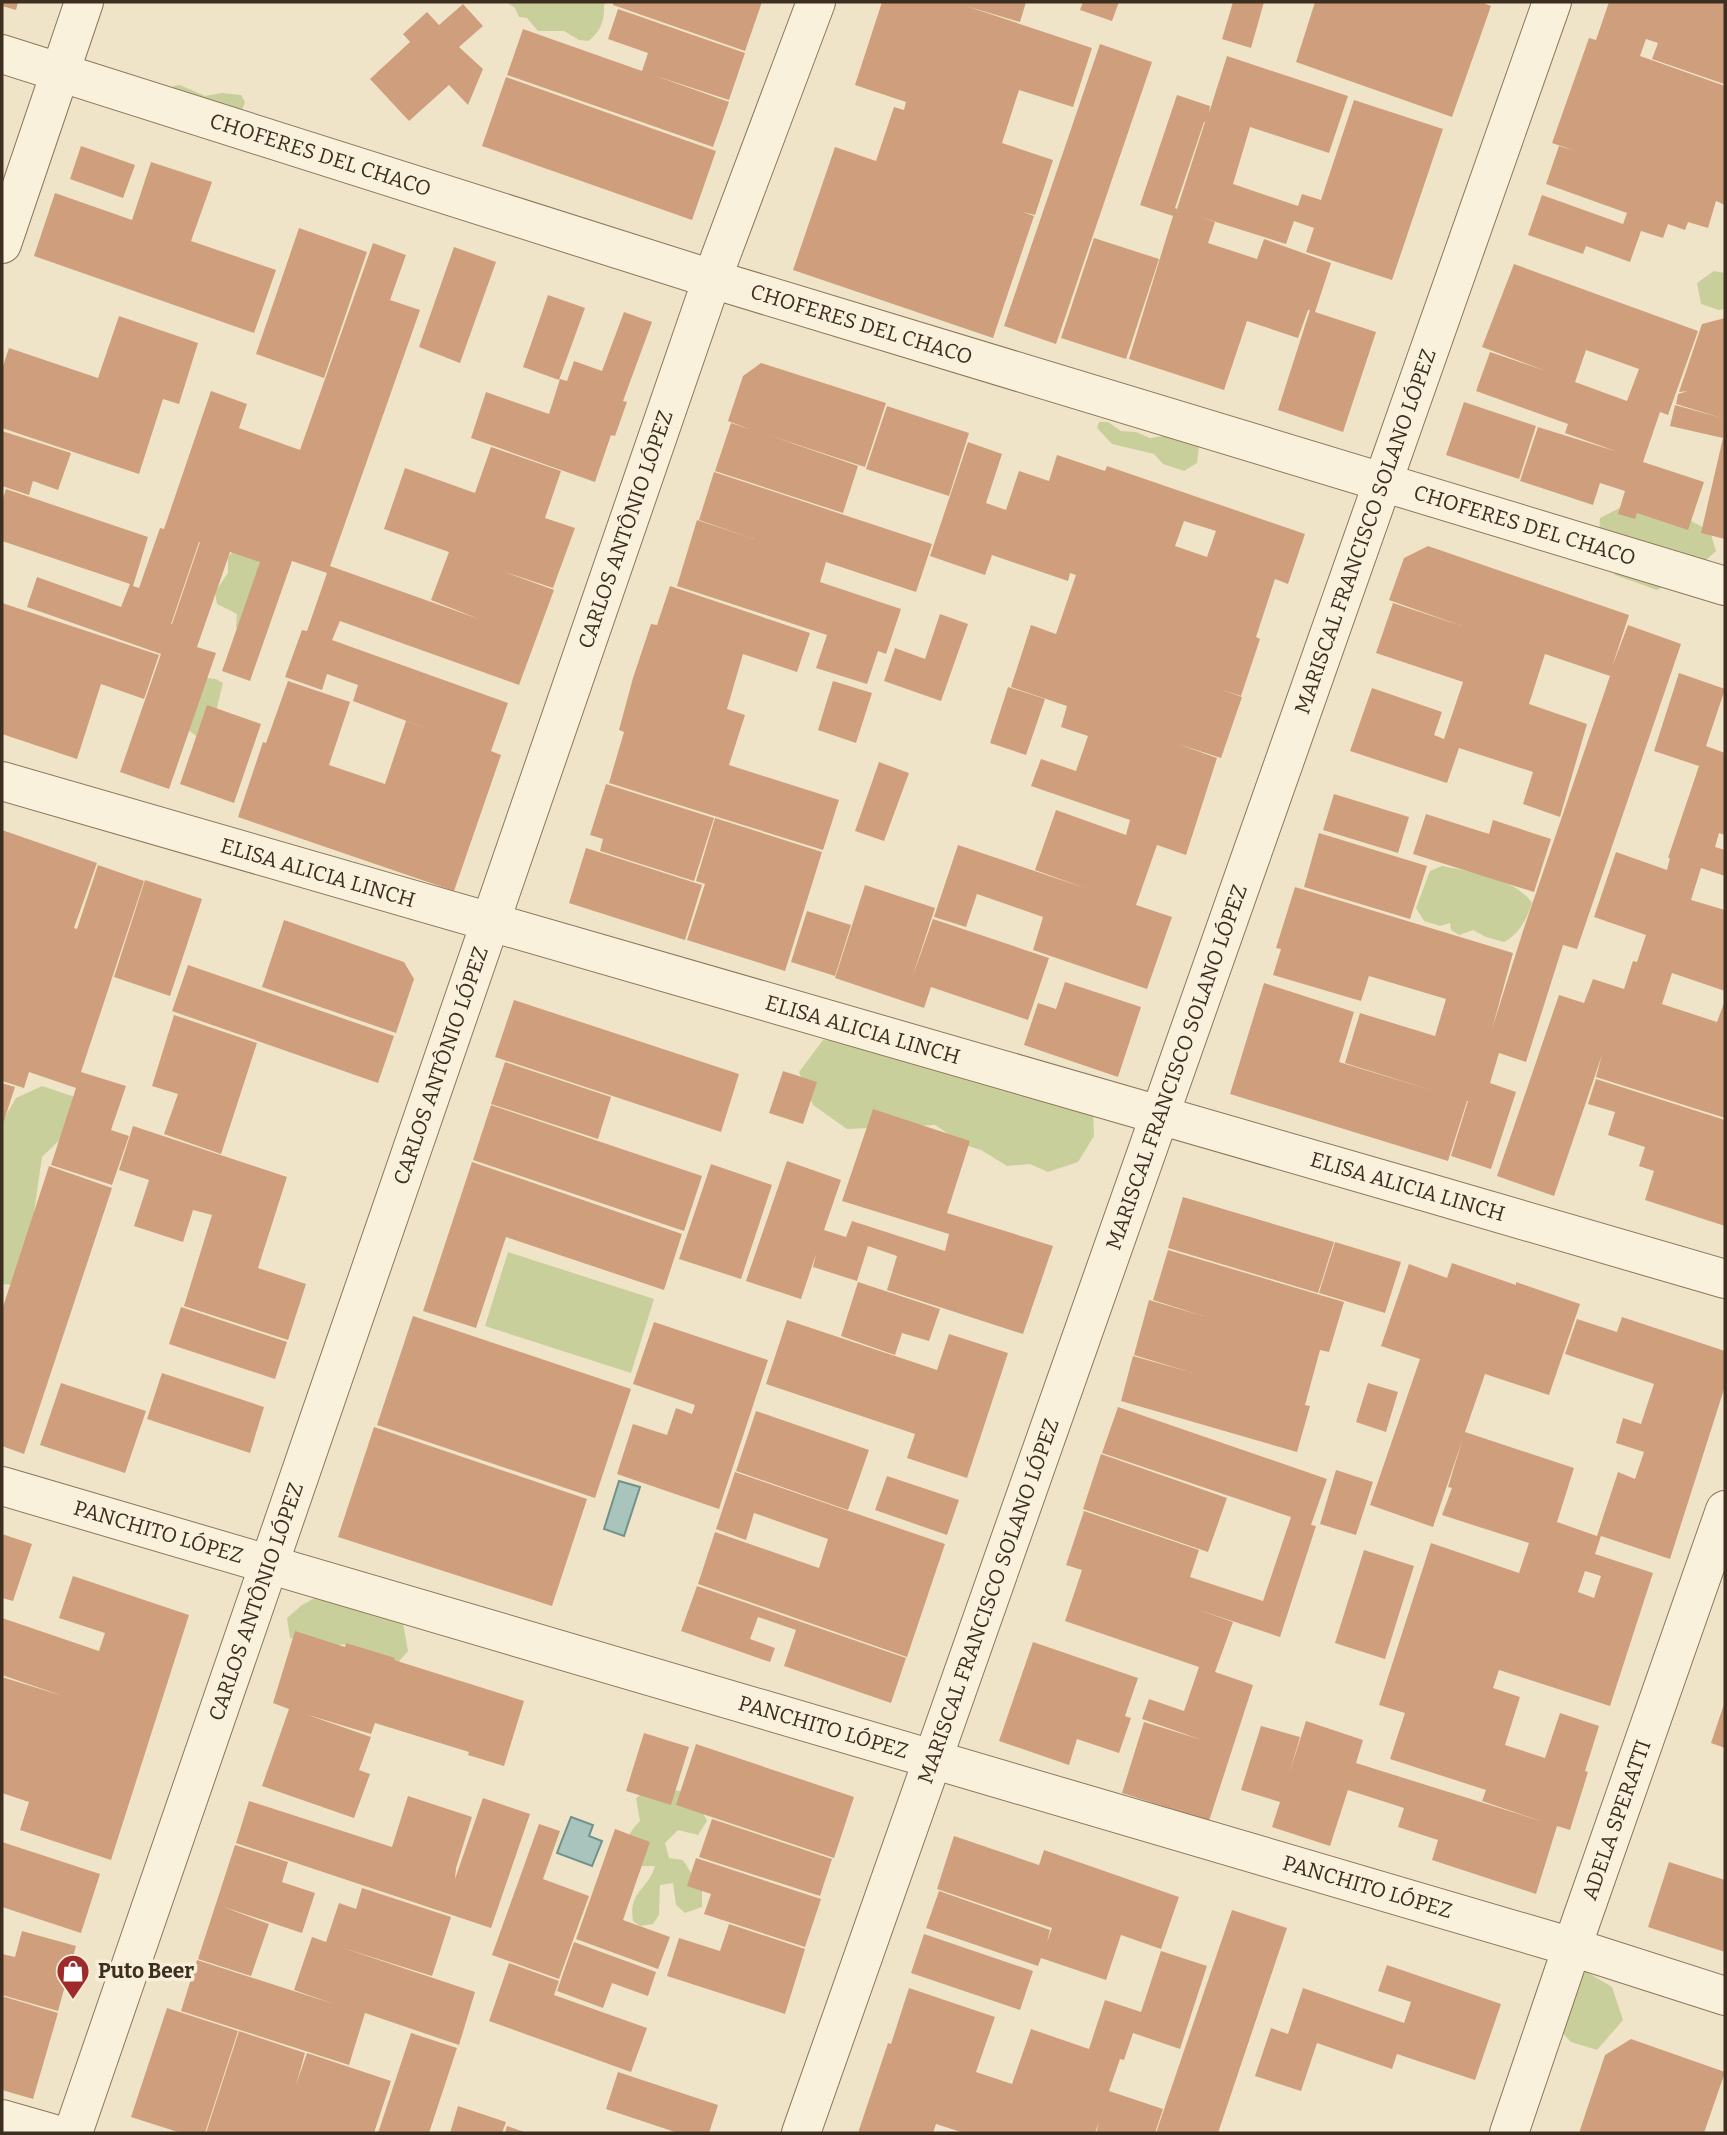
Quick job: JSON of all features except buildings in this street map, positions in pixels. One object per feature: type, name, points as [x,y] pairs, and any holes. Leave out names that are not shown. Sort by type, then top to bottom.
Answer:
[{"type":"street","points":[[2,244],[84,2]]},
{"type":"street","name":"CARLOS ANTÔNIO LÓPEZ","points":[[73,2133],[712,279],[816,2]]},
{"type":"street","name":"MARISCAL FRANCISCO SOLANO LÓPEZ","points":[[801,2133],[1552,2]]},
{"type":"street","name":"CHOFERES DEL CHACO","points":[[2,54],[712,279],[1725,586]]},
{"type":"street","name":"ELISA ALICIA LINCH","points":[[2,780],[491,925],[1161,1114],[1725,1279]]},
{"type":"street","name":"PANCHITO LÓPEZ","points":[[2,1486],[1572,1947],[1725,1996]]},
{"type":"street","name":"ADELA SPERATTI","points":[[1509,2133],[1725,1510]]},
{"type":"street","points":[[2,2119],[51,2133]]},
{"type":"green space","points":[[506,2],[607,2],[604,5],[601,26],[588,41],[579,40],[564,31],[538,31],[527,18],[519,17],[515,8]]},
{"type":"green space","points":[[180,85],[205,96],[222,93],[241,95],[245,102],[242,110],[227,118],[175,94],[173,86]]},
{"type":"green space","points":[[1714,271],[1725,273],[1725,309],[1719,310],[1701,304],[1697,283]]},
{"type":"green space","points":[[1099,422],[1108,422],[1121,431],[1136,432],[1150,438],[1165,436],[1199,446],[1197,463],[1184,471],[1163,464],[1154,454],[1112,444],[1097,428]]},
{"type":"green space","points":[[1649,493],[1668,500],[1693,522],[1710,531],[1716,551],[1705,561],[1657,590],[1615,575],[1599,535],[1600,518]]},
{"type":"green space","points":[[264,538],[249,636],[236,627],[237,614],[217,604],[215,592],[228,573],[228,557],[245,539]]},
{"type":"green space","points":[[199,677],[216,679],[223,683],[215,716],[200,739],[182,725]]},
{"type":"green space","points":[[1442,866],[1492,877],[1524,894],[1532,903],[1518,930],[1504,942],[1473,930],[1459,935],[1451,930],[1450,923],[1440,926],[1424,921],[1416,908],[1430,871]]},
{"type":"green space","points":[[823,1040],[875,1044],[1093,1107],[1094,1136],[1078,1162],[1048,1172],[1030,1164],[1007,1166],[981,1150],[965,1145],[935,1125],[847,1129],[813,1105],[799,1072]]},
{"type":"green space","points":[[42,1086],[75,1097],[76,1124],[42,1157],[31,1233],[14,1285],[2,1284],[2,1122],[16,1098]]},
{"type":"green space","points":[[508,1252],[654,1299],[631,1373],[485,1326]]},
{"type":"green space","points":[[324,1593],[402,1617],[408,1651],[395,1666],[382,1664],[350,1644],[325,1646],[290,1638],[287,1618],[302,1605]]},
{"type":"green space","points":[[654,1786],[694,1794],[707,1821],[698,1835],[678,1830],[665,1843],[669,1858],[683,1860],[702,1890],[702,1907],[685,1913],[676,1905],[673,1883],[660,1885],[659,1915],[653,1924],[640,1926],[633,1921],[633,1903],[655,1866],[633,1866],[629,1837],[640,1821],[636,1798]]},
{"type":"green space","points":[[1580,1968],[1612,1987],[1623,2020],[1597,2050],[1571,2042],[1553,2023]]},
{"type":"water","points":[[619,1481],[640,1487],[624,1536],[604,1529]]},
{"type":"water","points":[[571,1817],[593,1825],[589,1836],[602,1841],[592,1866],[557,1853]]},
{"type":"place","name":"Puto Beer","points":[[73,2001]]}]
